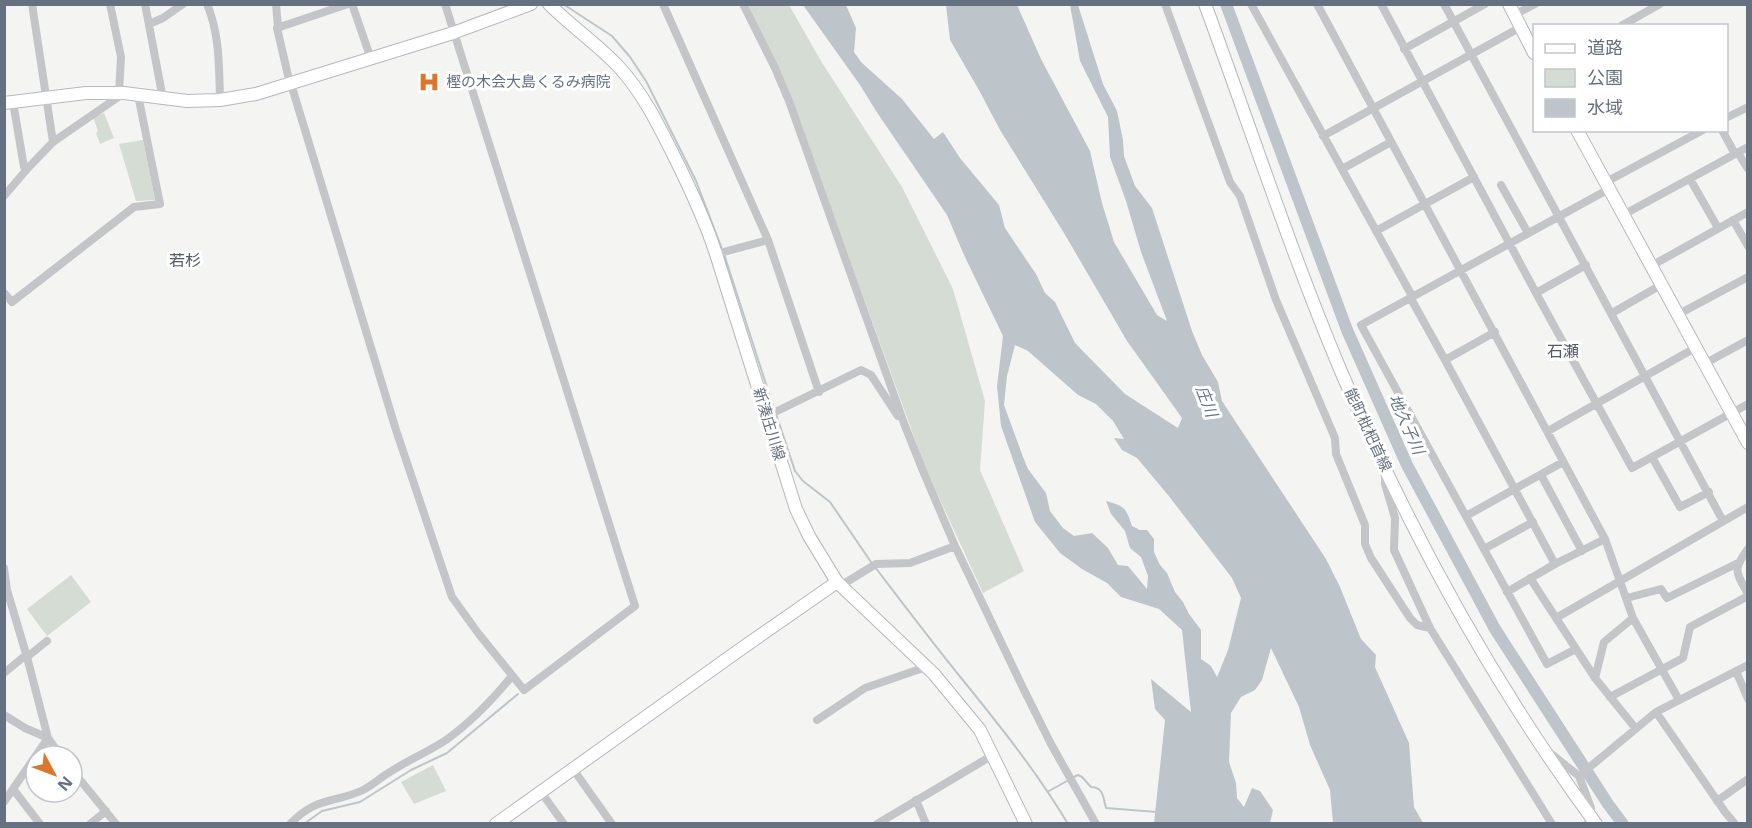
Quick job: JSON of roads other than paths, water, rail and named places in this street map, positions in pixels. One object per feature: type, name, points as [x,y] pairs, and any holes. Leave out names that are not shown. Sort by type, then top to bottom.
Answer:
[{"type":"main road","points":[[9,102],[87,93],[122,93],[187,101],[220,100],[256,94],[453,33],[531,4]]},
{"type":"main road","name":"新湊庄川線","points":[[549,4],[617,66],[645,100],[691,191],[716,254],[796,509],[808,536],[837,582],[926,667],[980,729],[1025,823]]},
{"type":"main road","name":"能町枇杷首線","points":[[1206,4],[1302,274],[1385,469],[1433,566],[1543,747],[1591,821]]},
{"type":"main road","points":[[1511,10],[1533,51]]},
{"type":"main road","points":[[1578,132],[1748,443]]},
{"type":"main road","points":[[496,824],[837,582]]},
{"type":"street","points":[[32,4],[53,142]]},
{"type":"street","points":[[4,196],[53,142],[122,93],[121,57],[110,4]]},
{"type":"street","points":[[145,4],[163,99]]},
{"type":"street","points":[[149,24],[163,18],[183,4]]},
{"type":"street","points":[[207,4],[217,44],[220,100]]},
{"type":"street","points":[[276,4],[278,27],[291,84],[396,430],[452,597],[524,690],[635,606],[445,4]]},
{"type":"street","points":[[278,27],[350,4],[370,59]]},
{"type":"street","points":[[663,4],[768,240],[819,392]]},
{"type":"street","points":[[743,4],[776,68],[789,101],[905,426],[955,546],[1051,744],[1096,824]]},
{"type":"street","points":[[1165,4],[1230,182],[1240,196],[1276,300],[1335,438],[1336,454],[1365,525],[1365,544],[1371,558],[1410,618],[1417,625],[1430,628]]},
{"type":"street","points":[[1251,4],[1555,564]]},
{"type":"street","points":[[1317,4],[1605,539],[1633,618],[1679,700]]},
{"type":"street","points":[[1380,4],[1632,468],[1748,404]]},
{"type":"street","points":[[1444,4],[1560,215],[1723,521]]},
{"type":"street","points":[[1404,49],[1485,4]]},
{"type":"street","points":[[1511,10],[1535,4]]},
{"type":"street","points":[[1625,24],[1660,4]]},
{"type":"street","points":[[1323,136],[1521,27]]},
{"type":"street","points":[[4,293],[12,302],[134,207],[160,204],[138,95]]},
{"type":"street","points":[[9,102],[24,167],[27,169]]},
{"type":"street","points":[[1728,117],[1748,107]]},
{"type":"street","points":[[1576,649],[1546,664],[1362,324],[1560,215],[1700,132]]},
{"type":"street","points":[[1723,132],[1748,169]]},
{"type":"street","points":[[1342,169],[1391,142]]},
{"type":"street","points":[[1623,215],[1748,147]]},
{"type":"street","points":[[1376,231],[1474,177]]},
{"type":"street","points":[[1690,179],[1718,228]]},
{"type":"street","points":[[1501,185],[1528,233]]},
{"type":"street","points":[[1651,266],[1748,212]]},
{"type":"street","points":[[1733,220],[1748,246]]},
{"type":"street","points":[[716,254],[768,240]]},
{"type":"street","points":[[1536,292],[1586,265]]},
{"type":"street","points":[[1677,315],[1748,277]]},
{"type":"street","points":[[1612,313],[1661,285]]},
{"type":"street","points":[[1444,360],[1495,332]]},
{"type":"street","points":[[1704,364],[1748,340]]},
{"type":"street","points":[[1548,431],[1695,348]]},
{"type":"street","points":[[767,417],[861,370],[871,375],[905,426]]},
{"type":"street","points":[[1652,457],[1680,507],[1709,492]]},
{"type":"street","points":[[1466,516],[1563,462]]},
{"type":"street","points":[[1385,469],[1385,484],[1395,518],[1394,550],[1430,628],[1552,824]]},
{"type":"street","points":[[1541,475],[1581,551]]},
{"type":"street","points":[[1556,618],[1748,507]]},
{"type":"street","points":[[1484,549],[1533,522]]},
{"type":"street","points":[[1507,591],[1605,539]]},
{"type":"street","points":[[837,582],[845,583],[874,566],[910,563],[955,546]]},
{"type":"street","points":[[1627,598],[1661,589],[1667,598],[1736,564],[1748,549]]},
{"type":"street","points":[[1610,697],[1683,658],[1690,627],[1748,595],[1736,573],[1736,564]]},
{"type":"street","points":[[4,568],[7,590],[48,738],[52,744]]},
{"type":"street","points":[[1530,578],[1595,678],[1636,729]]},
{"type":"street","points":[[1595,678],[1604,642],[1633,618]]},
{"type":"street","points":[[4,673],[47,641]]},
{"type":"street","points":[[1579,776],[1656,712],[1748,665]]},
{"type":"street","points":[[817,720],[865,688],[926,667]]},
{"type":"street","points":[[1736,671],[1748,699]]},
{"type":"street","points":[[290,824],[310,806],[322,801],[350,796],[366,789],[389,772],[439,744],[457,731],[512,676]]},
{"type":"street","points":[[1656,712],[1735,824]]},
{"type":"street","points":[[4,715],[48,738]]},
{"type":"street","points":[[4,802],[48,738]]},
{"type":"street","points":[[1543,747],[1579,776],[1591,808],[1591,821]]},
{"type":"street","points":[[883,822],[993,754]]},
{"type":"street","points":[[573,769],[612,824]]},
{"type":"street","points":[[1717,801],[1748,779]]},
{"type":"street","points":[[84,784],[116,824]]},
{"type":"street","points":[[13,789],[40,824]]},
{"type":"street","points":[[541,792],[564,824]]},
{"type":"street","points":[[916,800],[926,824]]},
{"type":"street","points":[[90,824],[106,811]]},
{"type":"water","name":"庄川","points":[[803,5],[846,5],[856,28],[854,52],[861,62],[902,99],[934,139],[943,132],[960,158],[999,205],[1005,228],[1036,274],[1045,293],[1055,302],[1075,343],[1125,394],[1178,428],[1182,418],[1127,341],[1000,130],[950,40],[946,5],[1017,5],[1041,59],[1090,151],[1114,242],[1157,315],[1167,321],[1141,252],[1110,157],[1108,117],[1080,61],[1070,5],[1078,5],[1103,84],[1117,111],[1124,156],[1135,186],[1152,208],[1192,331],[1202,355],[1218,382],[1222,401],[1326,559],[1361,639],[1376,655],[1375,667],[1409,743],[1414,807],[1423,823],[1333,823],[1330,790],[1310,745],[1299,707],[1271,648],[1262,680],[1255,690],[1241,697],[1231,713],[1229,762],[1236,783],[1237,798],[1244,807],[1252,788],[1260,791],[1273,810],[1270,823],[1154,823],[1165,720],[1155,709],[1151,679],[1191,712],[1182,630],[1159,609],[1121,597],[1107,583],[1060,553],[1035,522],[1001,426],[997,386],[1003,336],[947,215]],"holes":[[[1015,345],[1028,351],[1078,395],[1096,404],[1113,421],[1124,439],[1114,438],[1122,450],[1137,458],[1232,578],[1241,598],[1228,650],[1217,677],[1211,666],[1201,659],[1201,630],[1160,565],[1154,552],[1154,539],[1147,530],[1140,530],[1132,526],[1124,509],[1106,501],[1111,514],[1125,531],[1130,548],[1141,557],[1148,576],[1147,589],[1128,566],[1118,565],[1108,548],[1092,533],[1074,536],[1063,528],[1050,511],[1046,493],[1028,469],[1004,405],[1007,376]]]},
{"type":"waterway","points":[[563,4],[612,36],[646,81],[696,181],[722,249]]},
{"type":"waterway","name":"地久子川","points":[[1226,4],[1347,330],[1407,465],[1495,629],[1623,824]]},
{"type":"waterway","points":[[724,254],[774,409]]},
{"type":"waterway","points":[[776,414],[795,471],[803,481],[830,502],[871,562]]},
{"type":"waterway","points":[[875,567],[1018,750],[1068,824]]},
{"type":"waterway","points":[[304,824],[322,811],[360,802],[411,770],[447,753],[518,694]]},
{"type":"waterway","points":[[1072,778],[1078,775],[1091,787],[1101,791],[1106,808],[1157,812]]},
{"type":"waterway","points":[[1049,791],[1067,781]]},
{"type":"place","name":"樫の木会大島くるみ病院","points":[[429,82]]},
{"type":"district","name":"若杉","points":[[185,260]]},
{"type":"district","name":"石瀬","points":[[1563,351]]}]
